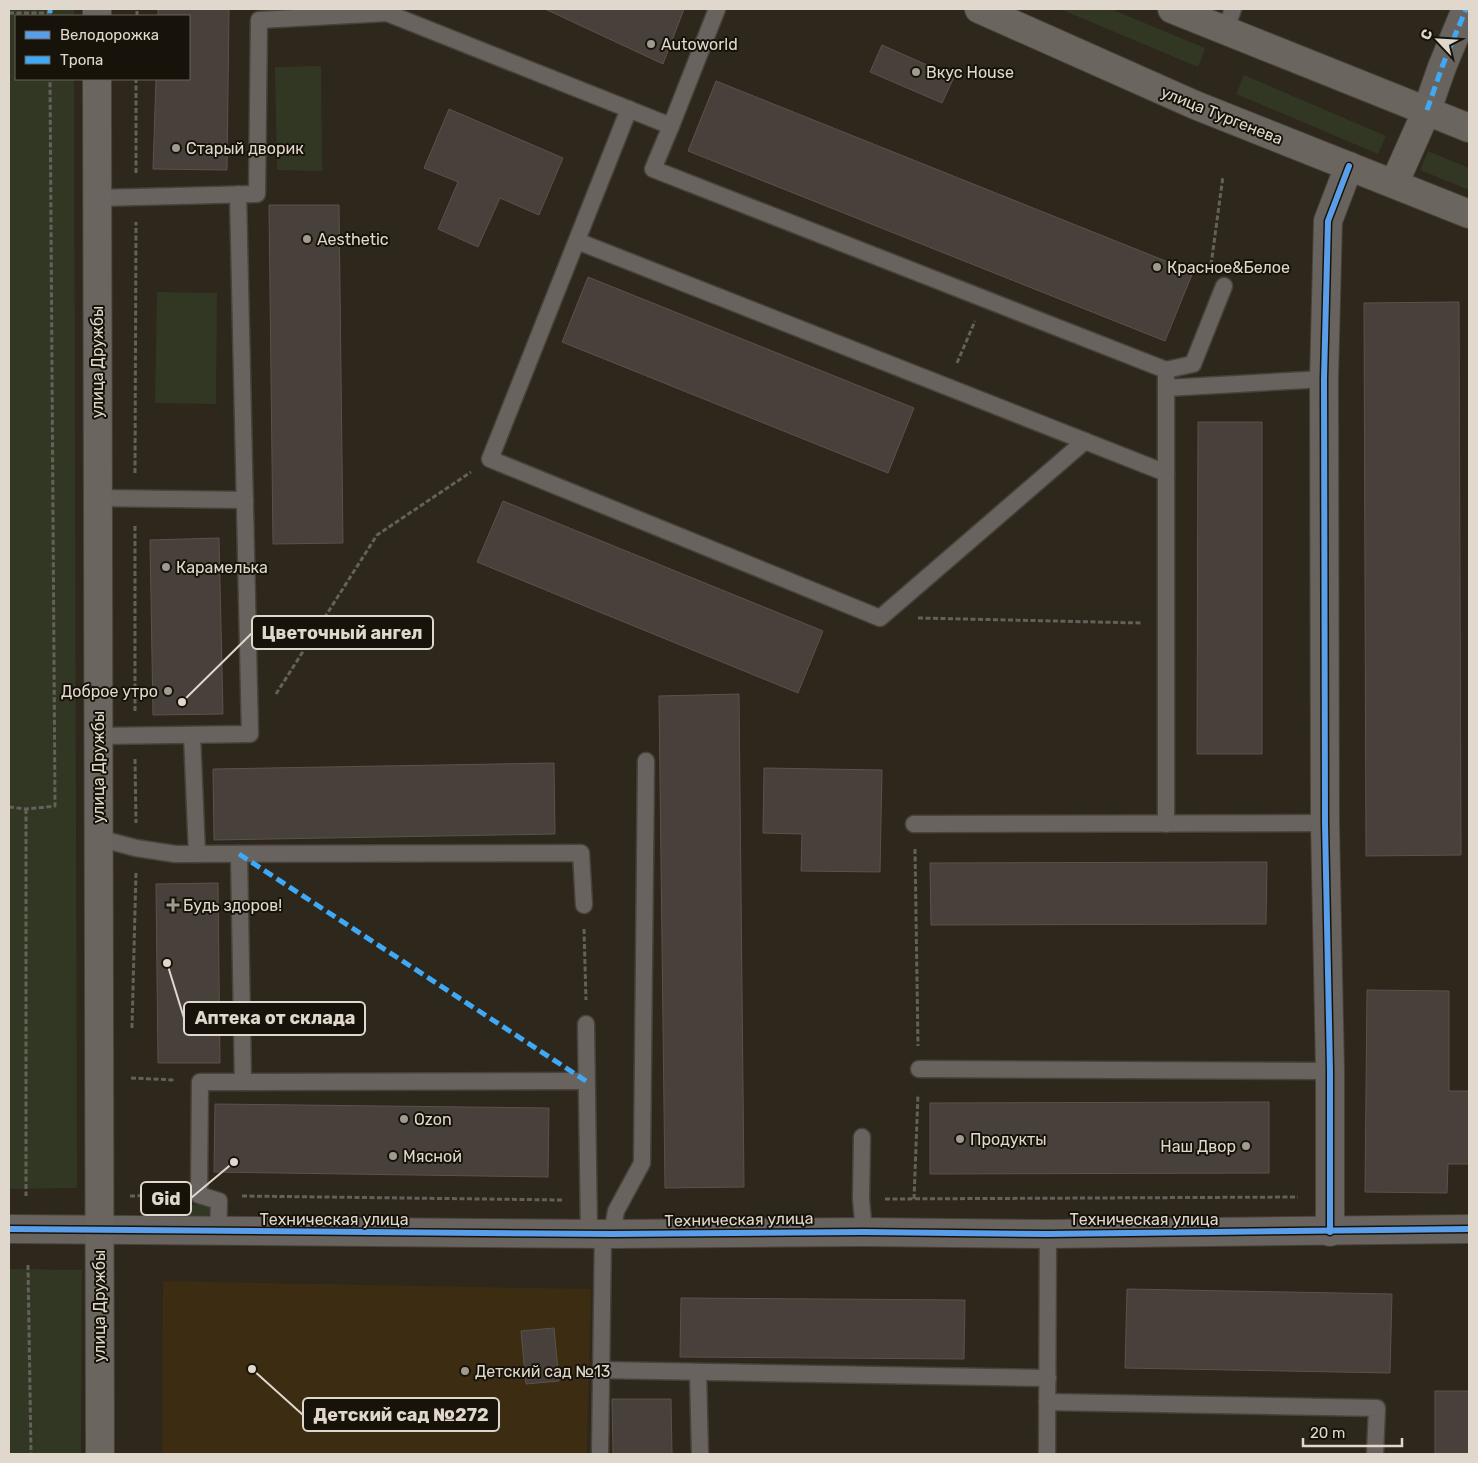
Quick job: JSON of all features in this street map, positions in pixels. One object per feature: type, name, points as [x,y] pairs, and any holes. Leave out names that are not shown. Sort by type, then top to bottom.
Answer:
[{"type":"main road","name":"улица Тургенева","points":[[979,9],[1195,104],[1469,214]]},
{"type":"main road","points":[[1172,9],[1230,19],[1469,128]]},
{"type":"main road","name":"улица Дружбы","points":[[97,80],[98,1229],[100,1454]]},
{"type":"main road","points":[[1394,184],[1427,110]]},
{"type":"street","points":[[1427,110],[1442,66],[1466,9]]},
{"type":"street","points":[[1330,1232],[1330,1070],[1325,823],[1324,379],[1328,221],[1349,166]]},
{"type":"street","name":"Техническая улица","points":[[9,1229],[601,1234],[864,1232],[1048,1234],[1469,1230]]},
{"type":"lane","points":[[717,9],[653,169],[1166,370],[1193,364],[1224,286]]},
{"type":"lane","points":[[97,198],[257,194],[258,20],[387,14],[671,126]]},
{"type":"lane","points":[[629,109],[490,460],[880,618],[1085,441]]},
{"type":"lane","points":[[98,736],[250,734],[238,194]]},
{"type":"lane","points":[[576,241],[1166,473]]},
{"type":"lane","points":[[1166,370],[1166,824]]},
{"type":"lane","points":[[1166,388],[1324,379]]},
{"type":"lane","points":[[98,498],[245,500]]},
{"type":"lane","points":[[192,735],[197,854]]},
{"type":"lane","points":[[601,1234],[642,1164],[646,761]]},
{"type":"lane","points":[[914,824],[1325,823]]},
{"type":"lane","points":[[98,838],[136,848],[175,854],[581,853],[584,905]]},
{"type":"lane","points":[[239,854],[243,1082]]},
{"type":"lane","points":[[586,1024],[586,1081],[601,1234],[600,1454]]},
{"type":"lane","points":[[919,1068],[1330,1070]]},
{"type":"lane","points":[[218,1232],[219,1201],[199,1195],[200,1082],[586,1081]]},
{"type":"lane","points":[[862,1137],[861,1198],[864,1232]]},
{"type":"lane","points":[[1047,1454],[1048,1234]]},
{"type":"lane","points":[[601,1370],[1048,1378]]},
{"type":"lane","points":[[698,1372],[700,1454]]},
{"type":"lane","points":[[1047,1402],[1377,1408],[1375,1454]]},
{"type":"path","points":[[9,13],[50,13],[50,15]]},
{"type":"path","points":[[9,807],[26,809],[55,806],[50,80]]},
{"type":"path","points":[[132,1038],[136,848],[136,80]]},
{"type":"path","points":[[1223,176],[1209,278],[1224,286]]},
{"type":"path","points":[[948,387],[984,300]]},
{"type":"path","points":[[250,734],[377,535],[490,460]]},
{"type":"path","points":[[880,618],[1166,623]]},
{"type":"path","points":[[26,809],[26,1196]]},
{"type":"path","points":[[914,824],[919,1068],[914,1199]]},
{"type":"path","points":[[584,905],[586,1024]]},
{"type":"path","points":[[131,1088],[132,1068]]},
{"type":"path","points":[[131,1078],[200,1082]]},
{"type":"path","points":[[129,1186],[129,1196]]},
{"type":"path","points":[[28,1265],[30,1454]]},
{"type":"shaded area","points":[[163,1281],[591,1289],[587,1454],[162,1454]]},
{"type":"green space","points":[[9,9],[74,9],[74,15],[15,15],[15,80],[74,80],[77,1188],[9,1189]]},
{"type":"green space","points":[[1060,9],[1111,9],[1205,48],[1198,67]]},
{"type":"green space","points":[[321,66],[322,171],[277,170],[275,67]]},
{"type":"green space","points":[[1244,75],[1386,136],[1378,154],[1236,94]]},
{"type":"green space","points":[[1428,151],[1469,168],[1469,190],[1420,170]]},
{"type":"green space","points":[[157,292],[217,293],[216,404],[155,403]]},
{"type":"green space","points":[[208,1204],[211,1208],[208,1216],[203,1219],[152,1219],[151,1206]]},
{"type":"green space","points":[[9,1269],[82,1270],[81,1454],[9,1454]]},
{"type":"building","points":[[158,9],[229,9],[227,170],[153,169],[156,80],[190,80],[190,15],[158,15]]},
{"type":"building","points":[[545,9],[684,9],[663,64]]},
{"type":"building","points":[[882,45],[954,77],[942,103],[870,72]]},
{"type":"building","points":[[716,81],[1193,272],[1165,341],[688,151]]},
{"type":"building","points":[[449,109],[563,158],[539,215],[500,198],[478,247],[438,229],[458,182],[424,168]]},
{"type":"building","points":[[269,205],[339,205],[343,543],[273,544]]},
{"type":"building","points":[[588,277],[914,408],[888,473],[562,342]]},
{"type":"building","points":[[1459,302],[1461,855],[1366,856],[1364,303]]},
{"type":"building","points":[[1198,422],[1262,422],[1262,754],[1197,754]]},
{"type":"building","points":[[503,501],[823,631],[798,693],[477,562]]},
{"type":"building","points":[[219,538],[223,714],[153,715],[150,540]]},
{"type":"building","points":[[739,694],[744,1187],[665,1188],[659,696]]},
{"type":"building","points":[[554,763],[555,834],[214,840],[213,769]]},
{"type":"building","points":[[764,768],[882,770],[880,872],[801,871],[802,834],[763,833]]},
{"type":"building","points":[[1267,862],[1266,924],[931,925],[930,863]]},
{"type":"building","points":[[218,883],[220,1063],[158,1063],[156,884]]},
{"type":"building","points":[[1367,990],[1449,991],[1449,1091],[1469,1091],[1469,1164],[1448,1164],[1447,1193],[1365,1192]]},
{"type":"building","points":[[1269,1102],[1269,1173],[930,1174],[930,1103]]},
{"type":"building","points":[[215,1104],[549,1108],[548,1177],[214,1172]]},
{"type":"building","points":[[1127,1289],[1392,1294],[1390,1373],[1125,1368]]},
{"type":"building","points":[[681,1298],[965,1300],[964,1359],[680,1357]]},
{"type":"building","points":[[554,1328],[559,1381],[526,1384],[521,1331]]},
{"type":"building","points":[[1435,1391],[1469,1391],[1469,1454],[1435,1454]]},
{"type":"building","points":[[612,1399],[671,1399],[672,1454],[613,1454]]},
{"type":"marked path","points":[[1427,110],[1466,9]]},
{"type":"marked path","points":[[239,854],[586,1081]]},
{"type":"cycle path","points":[[1330,1232],[1330,1071],[1325,823],[1324,379],[1328,221],[1349,166]]},
{"type":"cycle path","points":[[9,1229],[612,1234],[864,1232],[1048,1234],[1469,1229]]},
{"type":"place","name":"Autoworld","points":[[651,44]]},
{"type":"place","name":"Вкус House","points":[[916,72]]},
{"type":"place","name":"Старый дворик","points":[[176,148]]},
{"type":"place","name":"Aesthetic","points":[[307,239]]},
{"type":"place","name":"Красное&Белое","points":[[1157,267]]},
{"type":"place","name":"Карамелька","points":[[166,567]]},
{"type":"place","name":"Доброе утро","points":[[168,691]]},
{"type":"place","name":"Цветочный ангел","points":[[182,702]]},
{"type":"place","name":"Будь здоров!","points":[[173,905]]},
{"type":"place","name":"Аптека от склада","points":[[167,963]]},
{"type":"place","name":"Ozon","points":[[404,1119]]},
{"type":"place","name":"Продукты","points":[[960,1139]]},
{"type":"place","name":"Наш Двор","points":[[1246,1146]]},
{"type":"place","name":"Мясной","points":[[393,1156]]},
{"type":"place","name":"Gid","points":[[234,1162]]},
{"type":"place","name":"Детский сад №272","points":[[252,1369]]},
{"type":"place","name":"Детский сад №13","points":[[465,1371]]}]
